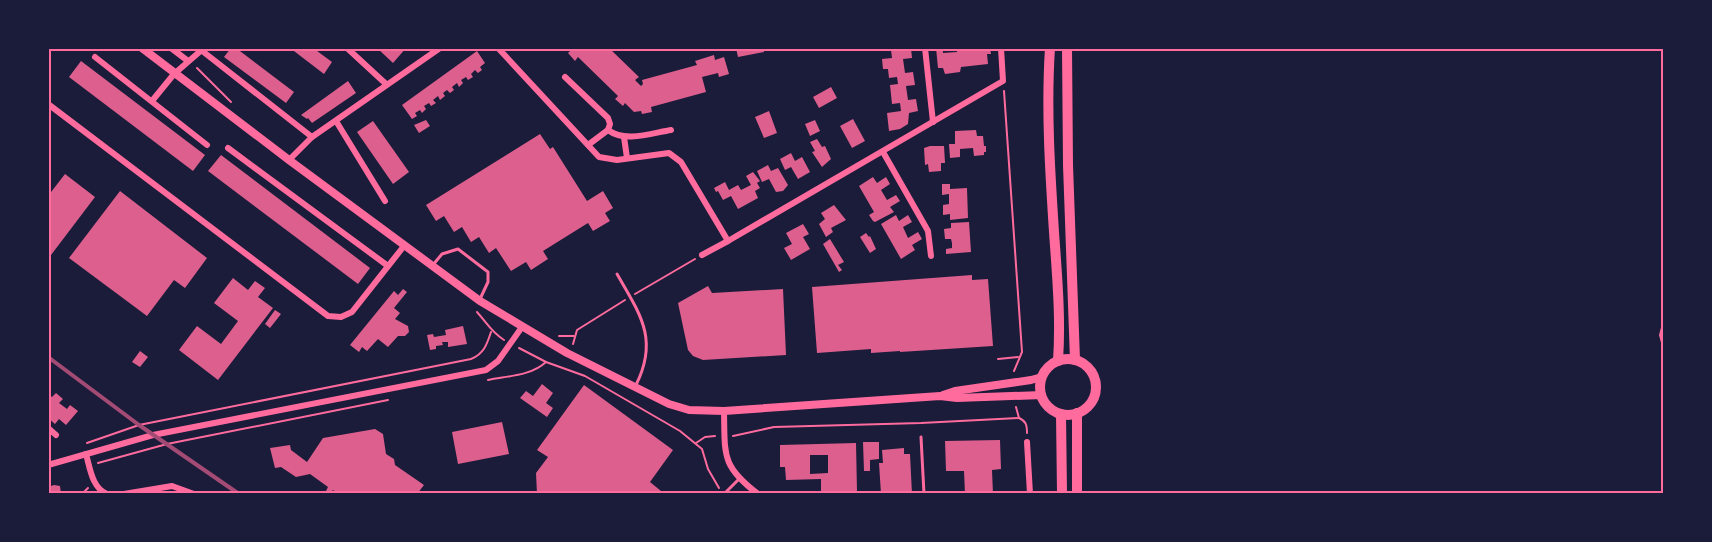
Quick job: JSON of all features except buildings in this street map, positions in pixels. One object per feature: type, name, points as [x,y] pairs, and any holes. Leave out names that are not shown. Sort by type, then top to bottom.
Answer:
[{"type":"main road","points":[[1050,48],[1048,75],[1050,169],[1058,285],[1060,341],[1058,361]]},
{"type":"main road","points":[[1067,48],[1068,165],[1076,360]]},
{"type":"main road","points":[[1076,360],[1090,369],[1096,386],[1091,403],[1077,413],[1061,414],[1052,410],[1042,395],[1040,387],[1042,377],[1051,364],[1058,361],[1076,360]]},
{"type":"main road","points":[[1077,413],[1077,494]]},
{"type":"main road","points":[[1061,414],[1062,494]]},
{"type":"street","points":[[142,48],[404,246],[480,300],[567,353],[669,404],[689,410],[724,411],[940,396],[957,398],[1042,395]]},
{"type":"street","points":[[171,48],[188,61]]},
{"type":"street","points":[[347,48],[386,84]]},
{"type":"street","points":[[289,160],[312,137],[440,48]]},
{"type":"street","points":[[498,48],[599,157],[608,160],[669,153],[681,162],[728,241]]},
{"type":"street","points":[[925,48],[933,122]]},
{"type":"street","points":[[702,255],[1003,81],[1001,48]]},
{"type":"street","points":[[152,100],[174,74],[202,49],[312,137]]},
{"type":"street","points":[[95,57],[207,145]]},
{"type":"street","points":[[566,77],[608,118],[610,124],[608,130],[588,145]]},
{"type":"street","points":[[48,104],[328,316],[341,317],[352,312],[404,246]]},
{"type":"street","points":[[336,121],[384,201]]},
{"type":"street","points":[[608,130],[614,135],[624,137],[671,130]]},
{"type":"street","points":[[624,137],[627,158]]},
{"type":"street","points":[[228,148],[387,266]]},
{"type":"street","points":[[883,152],[928,231],[932,256]]},
{"type":"street","points":[[48,465],[153,435],[486,370],[498,362],[522,327]]},
{"type":"street","points":[[940,396],[955,391],[1031,381],[1042,377]]},
{"type":"street","points":[[724,411],[728,463],[739,479],[758,494]]},
{"type":"street","points":[[48,429],[56,435]]},
{"type":"street","points":[[1027,442],[1030,494]]},
{"type":"street","points":[[86,454],[94,482],[101,492],[107,494]]},
{"type":"street","points":[[124,494],[172,486],[194,494]]},
{"type":"lane","points":[[432,266],[441,254],[458,249],[488,272],[488,282],[480,300]]},
{"type":"lane","points":[[617,274],[640,316],[647,338],[647,356],[635,387]]},
{"type":"lane","points":[[921,437],[924,494]]},
{"type":"lane","points":[[724,494],[739,479]]},
{"type":"path","points":[[188,61],[204,73],[232,103]]},
{"type":"path","points":[[1003,81],[1022,352],[1018,357],[1014,382]]},
{"type":"path","points":[[558,367],[577,330],[702,255]]},
{"type":"path","points":[[1664,320],[1660,335],[1664,350]]},
{"type":"path","points":[[83,445],[139,425],[471,359],[479,356],[485,348],[491,332],[546,362],[585,376],[668,423],[702,449],[708,470],[724,494]]},
{"type":"path","points":[[998,359],[1018,357]]},
{"type":"path","points":[[480,381],[539,369],[546,362]]},
{"type":"path","points":[[1015,396],[1016,410],[1027,426],[1027,442]]},
{"type":"path","points":[[89,465],[167,444],[387,400]]},
{"type":"path","points":[[696,443],[709,436],[742,435],[774,427],[1020,418]]},
{"type":"railway","points":[[48,357],[139,425],[239,494]]}]
